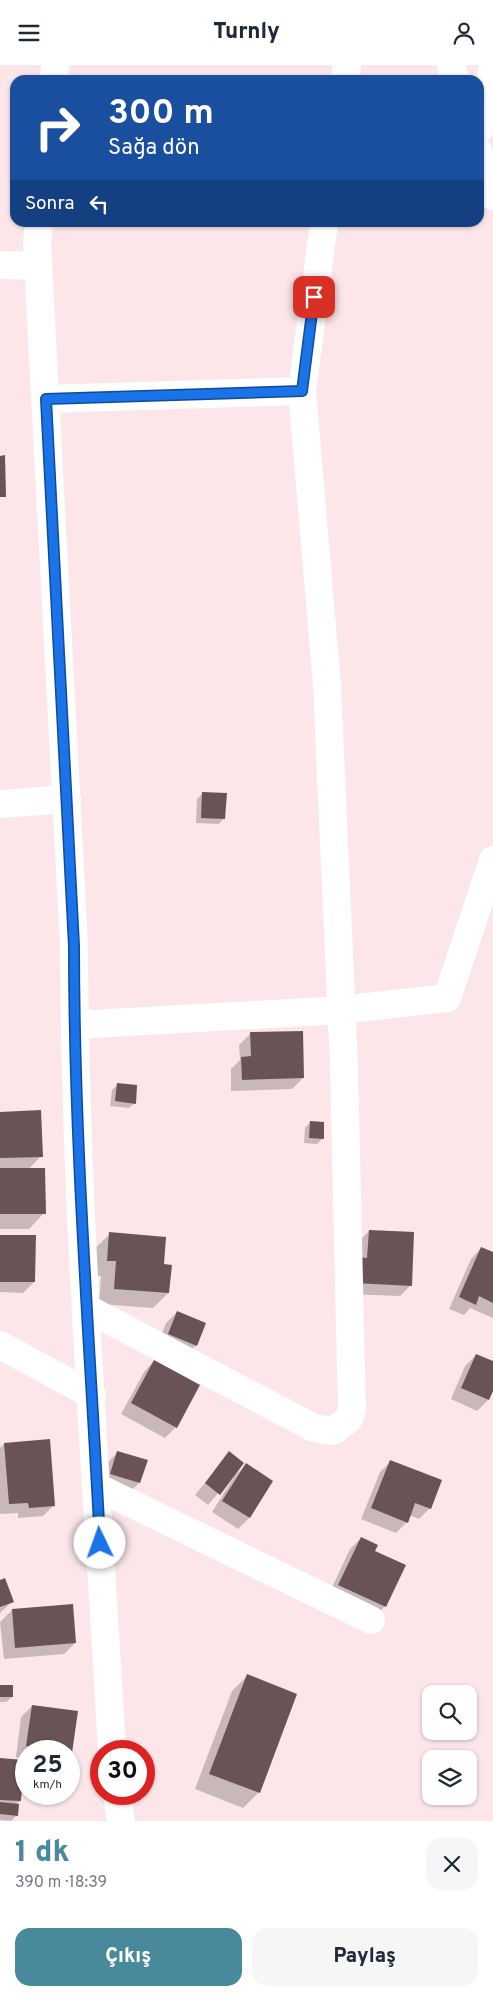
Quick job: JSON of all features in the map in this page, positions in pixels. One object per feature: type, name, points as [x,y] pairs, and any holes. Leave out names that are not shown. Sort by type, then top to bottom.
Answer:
[{"type":"street","points":[[484,106],[493,66]]},
{"type":"street","points":[[484,168],[493,196]]},
{"type":"street","points":[[39,227],[38,266],[74,946],[74,1025],[86,1308],[111,1740]]},
{"type":"street","points":[[86,1308],[314,1428],[333,1431],[348,1420],[352,1411],[353,1377],[342,1010],[327,685],[302,391],[323,227]]},
{"type":"street","points":[[0,265],[38,266]]},
{"type":"street","points":[[46,399],[302,391]]},
{"type":"street","points":[[0,804],[67,799]]},
{"type":"street","points":[[74,1025],[342,1010],[448,998],[493,860]]},
{"type":"street","points":[[0,1345],[92,1395]]},
{"type":"street","points":[[97,1487],[371,1620]]},
{"type":"street","points":[[119,1805],[121,1821]]},
{"type":"building","points":[[5,455],[6,497],[0,497],[0,456]]},
{"type":"building","points":[[202,792],[227,793],[225,819],[201,818]]},
{"type":"building","points":[[303,1031],[304,1078],[242,1080],[241,1057],[251,1056],[250,1032]]},
{"type":"building","points":[[117,1083],[137,1085],[136,1104],[115,1101]]},
{"type":"building","points":[[41,1110],[43,1157],[0,1158],[0,1112]]},
{"type":"building","points":[[310,1121],[324,1122],[324,1139],[309,1138]]},
{"type":"building","points":[[0,1168],[45,1168],[46,1214],[0,1214]]},
{"type":"building","points":[[369,1230],[414,1232],[412,1286],[355,1283],[356,1257],[367,1258]]},
{"type":"building","points":[[109,1232],[166,1237],[164,1264],[172,1265],[169,1293],[114,1289],[116,1261],[107,1261]]},
{"type":"building","points":[[0,1235],[36,1235],[35,1282],[0,1282]]},
{"type":"building","points":[[481,1247],[493,1252],[493,1303],[479,1296],[476,1305],[459,1297]]},
{"type":"building","points":[[177,1311],[206,1323],[197,1346],[168,1334]]},
{"type":"building","points":[[476,1354],[493,1361],[493,1391],[489,1400],[461,1388]]},
{"type":"building","points":[[154,1360],[200,1385],[177,1428],[131,1403]]},
{"type":"building","points":[[50,1439],[55,1506],[29,1508],[28,1503],[9,1504],[4,1443]]},
{"type":"building","points":[[117,1451],[148,1460],[140,1483],[110,1474]]},
{"type":"building","points":[[229,1451],[244,1463],[220,1495],[205,1483]]},
{"type":"building","points":[[390,1460],[442,1480],[431,1509],[415,1503],[408,1523],[371,1508]]},
{"type":"building","points":[[246,1463],[273,1481],[250,1518],[222,1501]]},
{"type":"building","points":[[361,1537],[378,1545],[375,1551],[406,1565],[386,1607],[338,1585]]},
{"type":"building","points":[[5,1578],[14,1602],[0,1607],[0,1580]]},
{"type":"building","points":[[73,1604],[76,1643],[15,1648],[12,1609]]},
{"type":"building","points":[[247,1674],[297,1694],[260,1793],[209,1774]]},
{"type":"building","points":[[0,1685],[13,1685],[13,1697],[0,1697]]},
{"type":"building","points":[[32,1705],[78,1711],[74,1740],[27,1740]]},
{"type":"building","points":[[0,1758],[15,1759],[15,1801],[0,1800]]},
{"type":"building","points":[[0,1802],[19,1805],[18,1816],[0,1814]]},
{"type":"route","points":[[100,1543],[86,1308],[74,1025],[74,946],[46,399],[302,391],[314,297]]}]
